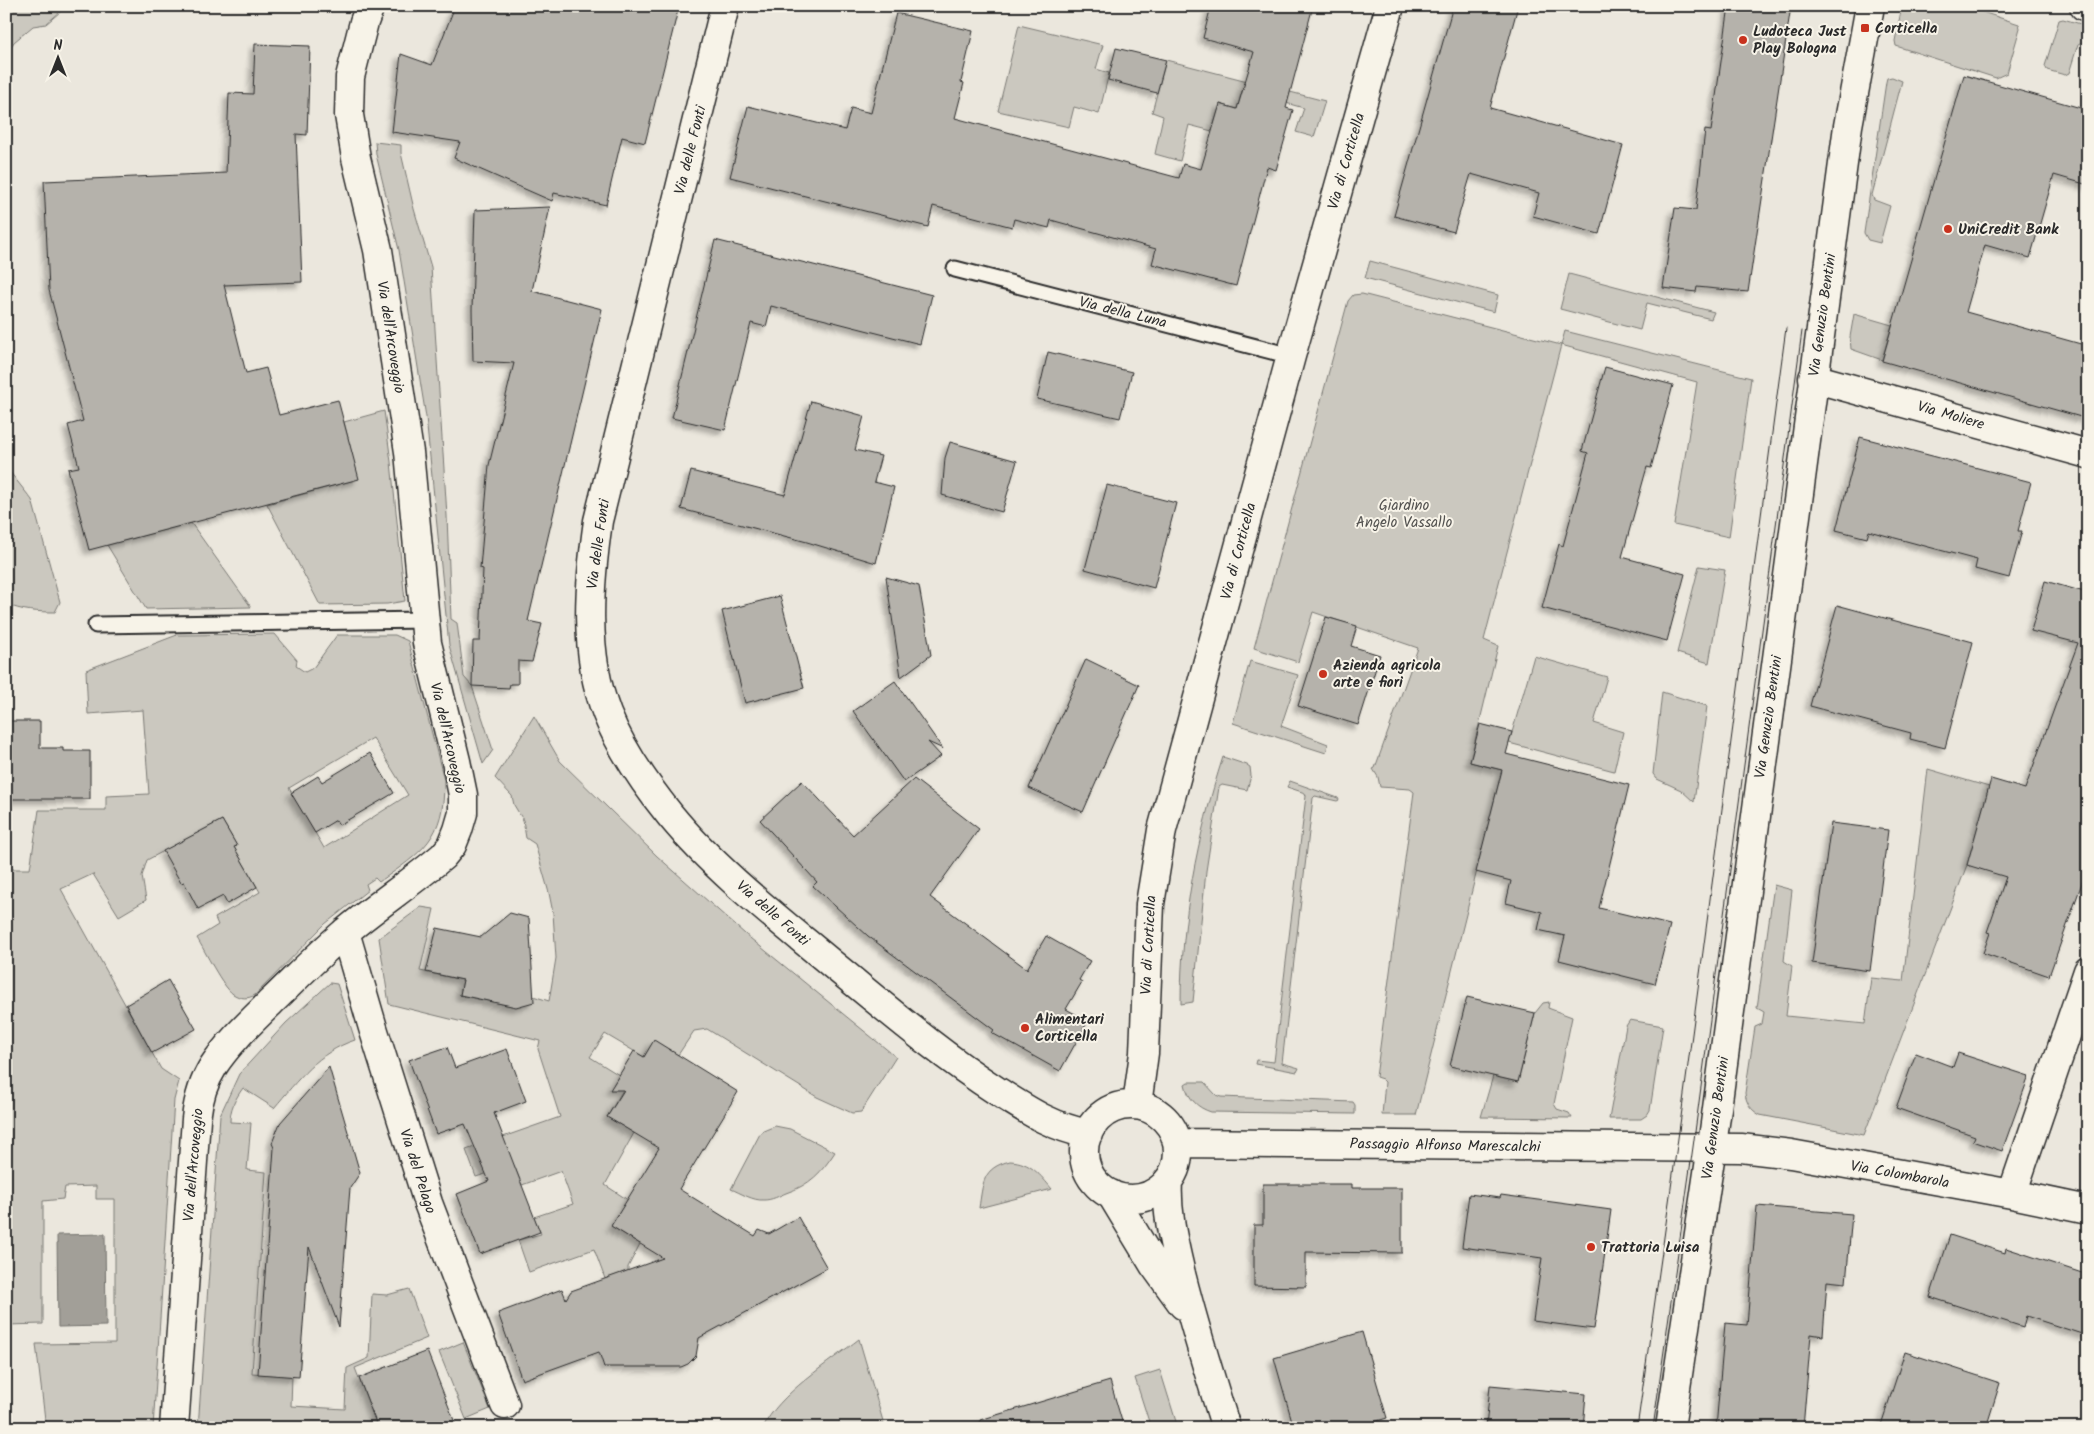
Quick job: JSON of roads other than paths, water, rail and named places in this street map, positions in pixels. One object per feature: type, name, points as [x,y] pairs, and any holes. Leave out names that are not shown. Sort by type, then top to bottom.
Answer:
[{"type":"street","name":"Via dell'Arcoveggio","points":[[174,1428],[198,1100],[214,1065],[257,1016],[345,932],[443,856],[452,845],[463,813],[461,781],[431,664],[424,620],[408,452],[378,250],[355,151],[349,115],[350,77],[357,46],[370,6]]},
{"type":"street","name":"Via delle Fonti","points":[[725,6],[598,521],[590,573],[590,615],[596,675],[607,713],[621,743],[644,781],[670,816],[704,851],[769,911],[921,1037],[985,1083],[1051,1124],[1066,1130],[1088,1134]]},
{"type":"street","name":"Via di Corticella","points":[[1138,1105],[1143,1067],[1150,904],[1162,830],[1291,356],[1390,6]]},
{"type":"street","name":"Via Genuzio Bentini","points":[[1670,1428],[1712,1146],[1848,126],[1870,6]]},
{"type":"street","points":[[2084,6],[2088,7]]},
{"type":"street","name":"Via Moliere","points":[[1813,378],[2088,454]]},
{"type":"street","name":"Via del Pelago","points":[[345,932],[372,1028],[428,1203],[505,1405]]},
{"type":"street","points":[[2012,1194],[2088,971]]},
{"type":"street","points":[[1138,1105],[1156,1112],[1165,1119],[1178,1142],[1178,1160],[1168,1181],[1161,1189],[1151,1195],[1140,1198],[1124,1198],[1111,1194],[1094,1181],[1084,1158],[1085,1144],[1088,1134],[1097,1120],[1108,1111],[1123,1106],[1138,1105]]},
{"type":"street","name":"Passaggio Alfonso Marescalchi","points":[[1178,1142],[1615,1148],[1712,1146]]},
{"type":"street","name":"Via Colombarola","points":[[1712,1146],[1791,1154],[2012,1194],[2088,1210]]},
{"type":"street","points":[[1168,1181],[1167,1209],[1170,1225],[1194,1326],[1226,1428]]},
{"type":"street","points":[[1111,1194],[1154,1265],[1180,1299],[1194,1326]]},
{"type":"lane","name":"Via della Luna","points":[[956,269],[1291,356]]},
{"type":"lane","points":[[96,625],[424,620]]},
{"type":"tram line","points":[[1637,1428],[1681,1117],[1786,328]]},
{"type":"tram line","points":[[1653,1428],[1693,1147],[1802,331]]},
{"type":"place","name":"Corticella","points":[[1865,28]]},
{"type":"place","name":"Ludoteca Just Play Bologna","points":[[1743,40]]},
{"type":"place","name":"UniCredit Bank","points":[[1948,229]]},
{"type":"place","name":"Azienda agricola arte e fiori","points":[[1323,674]]},
{"type":"place","name":"Alimentari Corticella","points":[[1025,1028]]},
{"type":"place","name":"Trattoria Luisa","points":[[1591,1247]]},
{"type":"park label","name":"Giardino Angelo Vassallo","points":[[1404,514]]}]
